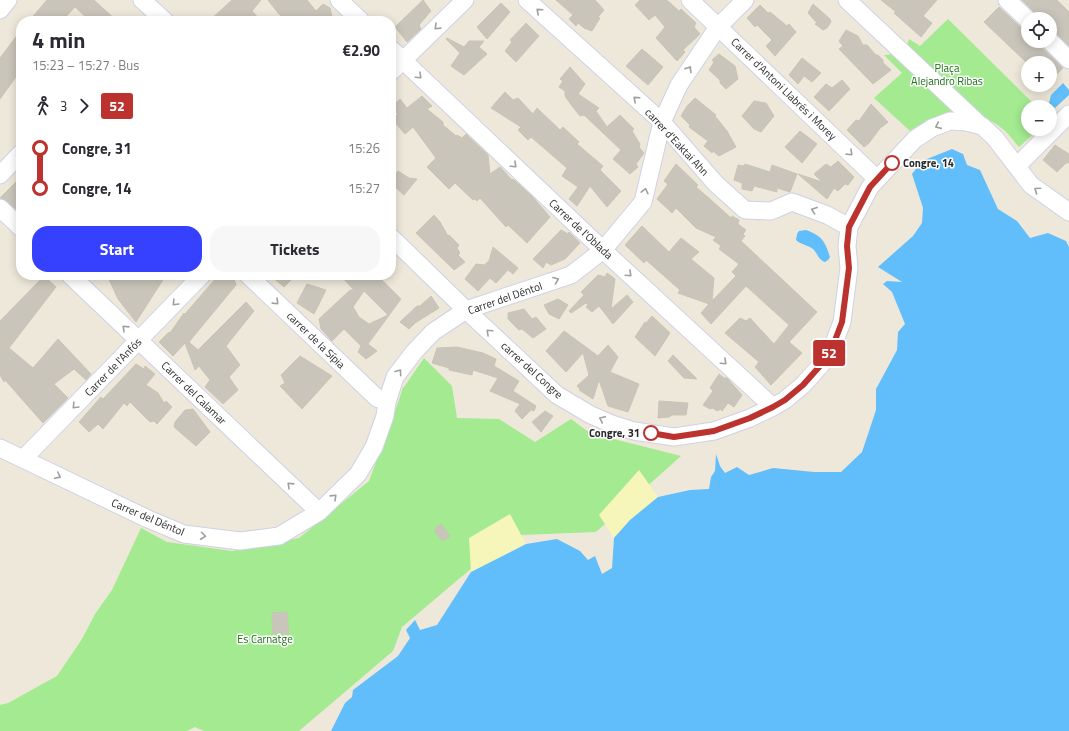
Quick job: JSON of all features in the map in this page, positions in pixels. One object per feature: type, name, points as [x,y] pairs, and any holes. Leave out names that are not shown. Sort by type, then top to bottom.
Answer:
[{"type":"street","points":[[0,10],[8,0]]},
{"type":"street","points":[[142,0],[154,16]]},
{"type":"street","points":[[339,0],[356,16]]},
{"type":"street","points":[[396,60],[465,0]]},
{"type":"street","name":"carrer d'Eaktai Ahn","points":[[527,0],[662,122],[716,184],[745,210],[771,210],[792,202],[827,215],[849,227]]},
{"type":"street","name":"Carrer d'Antoni Llabrés i Morey","points":[[690,0],[877,179]]},
{"type":"street","name":"Carrer del Déntol","points":[[0,448],[148,519],[184,534],[240,540],[279,536],[319,512],[358,474],[374,447],[385,416],[386,402],[395,377],[414,352],[433,332],[466,310],[571,274],[603,250],[643,202],[662,122],[679,85],[699,53],[718,27],[745,0]]},
{"type":"street","points":[[847,0],[995,138],[1031,185],[1069,212]]},
{"type":"street","points":[[1008,0],[1021,13]]},
{"type":"street","points":[[1057,48],[1069,60]]},
{"type":"street","name":"Carrer de l'Oblada","points":[[396,62],[773,407]]},
{"type":"street","points":[[1017,166],[1069,114]]},
{"type":"street","points":[[849,227],[870,187],[915,139],[932,128],[950,121],[966,122],[982,126]]},
{"type":"street","points":[[0,175],[16,158]]},
{"type":"street","points":[[0,208],[16,223]]},
{"type":"street","name":"carrer del Congre","points":[[396,242],[557,395],[612,424],[629,430],[674,437],[714,431],[750,418],[773,407],[785,400],[803,385],[827,358],[842,322],[849,268],[847,246],[849,227]]},
{"type":"street","name":"Carrer del Calamar","points":[[75,280],[319,512]]},
{"type":"street","name":"Carrer de l'Anfós","points":[[23,459],[197,280]]},
{"type":"street","name":"carrer de la Sípia","points":[[253,280],[377,398],[386,402]]},
{"type":"green space","name":"Plaça Alejandro Ribas","points":[[948,19],[1030,100],[1021,100],[1021,136],[1031,136],[1019,147],[1006,132],[992,122],[981,116],[957,112],[934,118],[910,131],[874,98],[902,73],[884,55],[896,54],[906,49],[909,39],[920,46]]},
{"type":"green space","name":"Es Carnatge","points":[[424,358],[452,386],[457,418],[499,419],[535,442],[571,419],[590,433],[681,456],[596,532],[521,535],[473,567],[402,627],[393,651],[299,731],[204,731],[195,727],[187,731],[0,731],[0,705],[8,703],[57,676],[82,639],[95,614],[112,590],[141,528],[167,542],[232,551],[299,538],[369,481],[403,387]]},
{"type":"sand","points":[[639,470],[658,497],[630,520],[614,538],[599,515]]},
{"type":"sand","points":[[510,514],[526,544],[471,572],[469,538]]},
{"type":"water","points":[[1063,83],[1069,90],[1069,95],[1057,106],[1057,100],[1050,100],[1051,95],[1054,92],[1057,92],[1057,89]]},
{"type":"water","points":[[952,149],[963,154],[967,165],[980,170],[998,209],[1017,221],[1030,238],[1048,233],[1066,241],[1069,247],[1069,731],[331,731],[345,703],[352,697],[353,690],[398,656],[410,638],[406,630],[415,620],[420,630],[437,625],[471,572],[526,544],[557,539],[580,551],[588,560],[595,556],[602,574],[612,568],[614,538],[630,520],[658,497],[690,490],[709,489],[711,477],[715,471],[716,454],[720,466],[725,473],[737,467],[749,475],[773,468],[814,472],[841,472],[862,452],[876,410],[876,389],[897,350],[898,332],[905,324],[892,292],[883,284],[887,281],[902,282],[878,267],[913,236],[922,223],[923,208],[912,174],[922,161]]},
{"type":"water","points":[[806,230],[816,234],[824,243],[830,257],[825,262],[820,259],[812,248],[796,240],[799,231]]},
{"type":"building","points":[[47,0],[94,0],[112,16],[85,16],[75,7],[67,16],[33,16]]},
{"type":"building","points":[[232,0],[261,0],[252,11],[256,16],[214,16]]},
{"type":"building","points":[[268,0],[307,0],[316,11],[323,4],[330,8],[332,16],[281,16]]},
{"type":"building","points":[[423,0],[431,11],[419,25],[421,29],[407,42],[396,28],[396,26]]},
{"type":"building","points":[[556,0],[595,0],[604,10],[598,17],[600,18],[592,31],[584,28],[578,23],[576,26],[569,19],[573,15]]},
{"type":"building","points":[[640,0],[667,0],[679,11],[681,9],[696,23],[694,27],[700,34],[683,50],[685,52],[677,61],[656,38],[665,27],[655,15],[649,20],[635,5]]},
{"type":"building","points":[[881,0],[937,0],[923,16],[932,23],[921,37],[894,13],[896,12]]},
{"type":"building","points":[[1022,0],[1057,0],[1069,12],[1069,46],[1057,34],[1057,12],[1034,12]]},
{"type":"building","points":[[501,3],[510,12],[487,39],[477,27]]},
{"type":"building","points":[[813,4],[830,19],[831,22],[827,28],[823,30],[815,24],[817,23],[808,13]]},
{"type":"building","points":[[760,5],[768,13],[770,12],[787,26],[789,24],[796,32],[775,56],[766,46],[772,40],[757,25],[755,27],[747,18]]},
{"type":"building","points":[[999,7],[1021,27],[1021,48],[1042,48],[1051,56],[1021,56],[1021,57],[984,22]]},
{"type":"building","points":[[526,23],[539,36],[516,62],[505,51],[512,42],[510,40]]},
{"type":"building","points":[[846,30],[858,36],[863,45],[867,45],[891,70],[873,84],[839,49],[843,46],[839,41]]},
{"type":"building","points":[[16,37],[16,77],[0,99],[0,58]]},
{"type":"building","points":[[447,38],[464,47],[469,41],[484,41],[479,47],[487,54],[464,75],[451,66],[460,53],[446,39]]},
{"type":"building","points":[[642,49],[663,67],[648,85],[626,66]]},
{"type":"building","points":[[719,54],[735,66],[738,79],[726,89],[720,83],[720,80],[709,70],[714,62],[712,60]]},
{"type":"building","points":[[802,58],[821,73],[812,82],[804,76],[798,84],[789,75]]},
{"type":"building","points":[[1057,62],[1063,68],[1057,74]]},
{"type":"building","points":[[570,67],[585,84],[578,94],[599,108],[596,111],[607,127],[620,115],[634,129],[632,131],[640,144],[639,147],[644,153],[636,164],[638,167],[630,174],[613,159],[621,150],[584,115],[580,116],[565,96],[565,91],[559,87],[563,81],[560,79]]},
{"type":"building","points":[[842,80],[850,89],[829,111],[814,97],[826,84],[832,88]]},
{"type":"building","points":[[505,92],[513,100],[518,98],[533,114],[537,108],[560,130],[563,127],[579,142],[577,144],[603,166],[600,170],[621,191],[607,207],[590,186],[577,206],[569,199],[578,187],[562,176],[567,168],[531,137],[528,140],[518,130],[521,127],[491,108]]},
{"type":"building","points":[[422,96],[432,106],[427,109],[443,122],[443,125],[456,136],[457,135],[462,138],[466,134],[488,155],[490,174],[500,167],[512,180],[513,179],[532,196],[550,217],[527,243],[508,225],[506,227],[480,198],[477,201],[475,199],[473,200],[455,183],[449,189],[427,167],[436,158],[413,127],[405,134],[396,124],[396,116],[398,114],[396,112],[396,103],[400,99],[407,108]]},
{"type":"building","points":[[695,98],[716,115],[715,116],[727,131],[736,147],[719,156],[713,151],[712,153],[704,146],[708,141],[689,127],[690,125],[681,116],[687,106]]},
{"type":"building","points":[[754,101],[766,103],[774,116],[761,132],[754,129],[742,116]]},
{"type":"building","points":[[871,104],[888,122],[881,127],[869,143],[864,147],[847,130],[856,120],[859,121]]},
{"type":"building","points":[[800,131],[817,144],[802,163],[785,147]]},
{"type":"building","points":[[1055,145],[1069,154],[1069,163],[1066,163],[1057,172],[1043,160]]},
{"type":"building","points":[[838,161],[854,177],[848,185],[845,184],[838,191],[834,188],[827,199],[798,174],[822,182],[814,174],[826,164],[831,167]]},
{"type":"building","points":[[676,164],[698,185],[696,187],[731,218],[732,216],[739,220],[738,224],[746,230],[743,234],[745,236],[741,241],[817,312],[789,342],[802,353],[771,385],[755,367],[759,362],[725,333],[740,318],[746,321],[750,318],[774,344],[789,325],[746,286],[711,324],[701,313],[709,304],[678,293],[680,290],[646,260],[644,263],[625,245],[642,226],[669,252],[681,238],[699,252],[691,259],[714,278],[712,301],[736,276],[732,272],[739,264],[719,249],[721,246],[713,240],[716,237],[696,228],[676,208],[672,213],[657,199],[668,184],[664,181]]},
{"type":"building","points":[[745,164],[770,172],[772,165],[797,174],[790,192],[777,188],[777,192],[754,186],[752,191],[742,189],[742,183],[734,180],[738,165],[744,166]]},
{"type":"building","points":[[398,171],[409,178],[417,179],[404,195],[396,188],[396,174]]},
{"type":"building","points":[[16,182],[16,209],[7,201],[0,198]]},
{"type":"building","points":[[434,215],[448,236],[449,235],[459,245],[457,248],[460,253],[458,255],[465,262],[454,270],[416,233]]},
{"type":"building","points":[[561,230],[568,234],[569,232],[580,243],[565,259],[551,265],[546,262],[543,268],[533,259]]},
{"type":"building","points":[[493,247],[518,268],[513,274],[508,270],[496,283],[490,278],[478,291],[465,279],[476,264],[484,265],[489,261]]},
{"type":"building","points":[[607,273],[615,279],[611,309],[627,295],[633,302],[613,324],[599,306],[592,312],[586,307],[588,305],[586,303],[571,313],[569,311],[584,295],[581,292],[598,275],[605,277]]},
{"type":"building","points":[[40,280],[48,280],[56,287],[9,348],[33,368],[58,339],[91,374],[86,380],[74,369],[54,384],[68,398],[43,423],[5,380],[4,382],[0,375],[0,321]]},
{"type":"building","points":[[109,280],[163,280],[136,322],[118,299]]},
{"type":"building","points":[[214,280],[234,280],[236,285],[189,342],[198,350],[246,302],[254,311],[226,346],[240,365],[229,377],[238,390],[223,404],[205,387],[210,380],[199,366],[195,370],[185,343],[173,356],[159,342],[169,332],[170,333],[184,313],[185,314]]},
{"type":"building","points":[[276,280],[291,280],[284,287]]},
{"type":"building","points":[[345,280],[382,280],[401,299],[368,344],[377,351],[366,359],[358,352],[361,346],[344,329],[332,341],[321,329],[319,319],[350,290],[354,290]],"holes":[[[364,291],[388,315],[369,324],[359,317],[353,307]]]},
{"type":"building","points":[[307,284],[326,290],[314,314],[297,303]]},
{"type":"building","points":[[431,296],[439,308],[415,323],[409,329],[400,322],[417,306],[420,306]]},
{"type":"building","points":[[558,299],[568,305],[559,319],[549,314],[544,305]]},
{"type":"building","points":[[524,309],[532,319],[536,317],[546,329],[533,338],[522,329],[519,330],[508,319],[508,313]]},
{"type":"building","points":[[652,316],[670,333],[655,356],[635,337],[645,322],[646,323]]},
{"type":"building","points":[[564,331],[598,356],[608,345],[618,357],[610,372],[639,384],[628,412],[608,406],[599,380],[593,399],[579,390],[580,389],[577,386],[589,375],[583,353],[566,372],[546,351]]},
{"type":"building","points":[[457,347],[483,353],[496,359],[494,366],[519,381],[513,391],[536,406],[534,411],[531,410],[522,419],[515,411],[520,404],[490,391],[498,378],[473,370],[472,375],[449,370],[449,368],[432,363],[437,348]]},
{"type":"building","points":[[673,355],[697,379],[684,378],[668,361]]},
{"type":"building","points":[[300,356],[332,376],[302,409],[280,386],[285,383],[281,375]]},
{"type":"building","points":[[136,364],[144,369],[145,366],[155,374],[146,385],[158,393],[164,403],[166,401],[172,407],[157,424],[154,421],[150,422],[130,402],[127,406],[124,403],[103,429],[98,424],[89,432],[79,422],[101,397],[103,399]]},
{"type":"building","points":[[719,374],[724,378],[727,378],[742,395],[734,407],[728,403],[722,411],[721,409],[717,411],[713,408],[710,409],[703,405],[713,391],[710,388]]},
{"type":"building","points":[[659,401],[688,403],[686,415],[672,415],[669,417],[658,418]]},
{"type":"building","points":[[193,409],[210,432],[196,446],[174,427],[175,422],[185,410]]},
{"type":"building","points":[[545,411],[553,416],[541,432],[532,422]]},
{"type":"building","points":[[441,524],[450,536],[442,541],[434,530]]},
{"type":"building","points":[[287,612],[289,634],[273,634],[272,613]]},
{"type":"bus line","name":"52","points":[[651,433],[674,437],[714,431],[750,418],[773,407],[785,400],[803,385],[827,358],[842,322],[849,268],[847,246],[849,227],[870,187],[892,163]]},
{"type":"place","name":"Congre, 14","points":[[892,163]]},
{"type":"place","name":"Congre, 31","points":[[651,433]]}]
